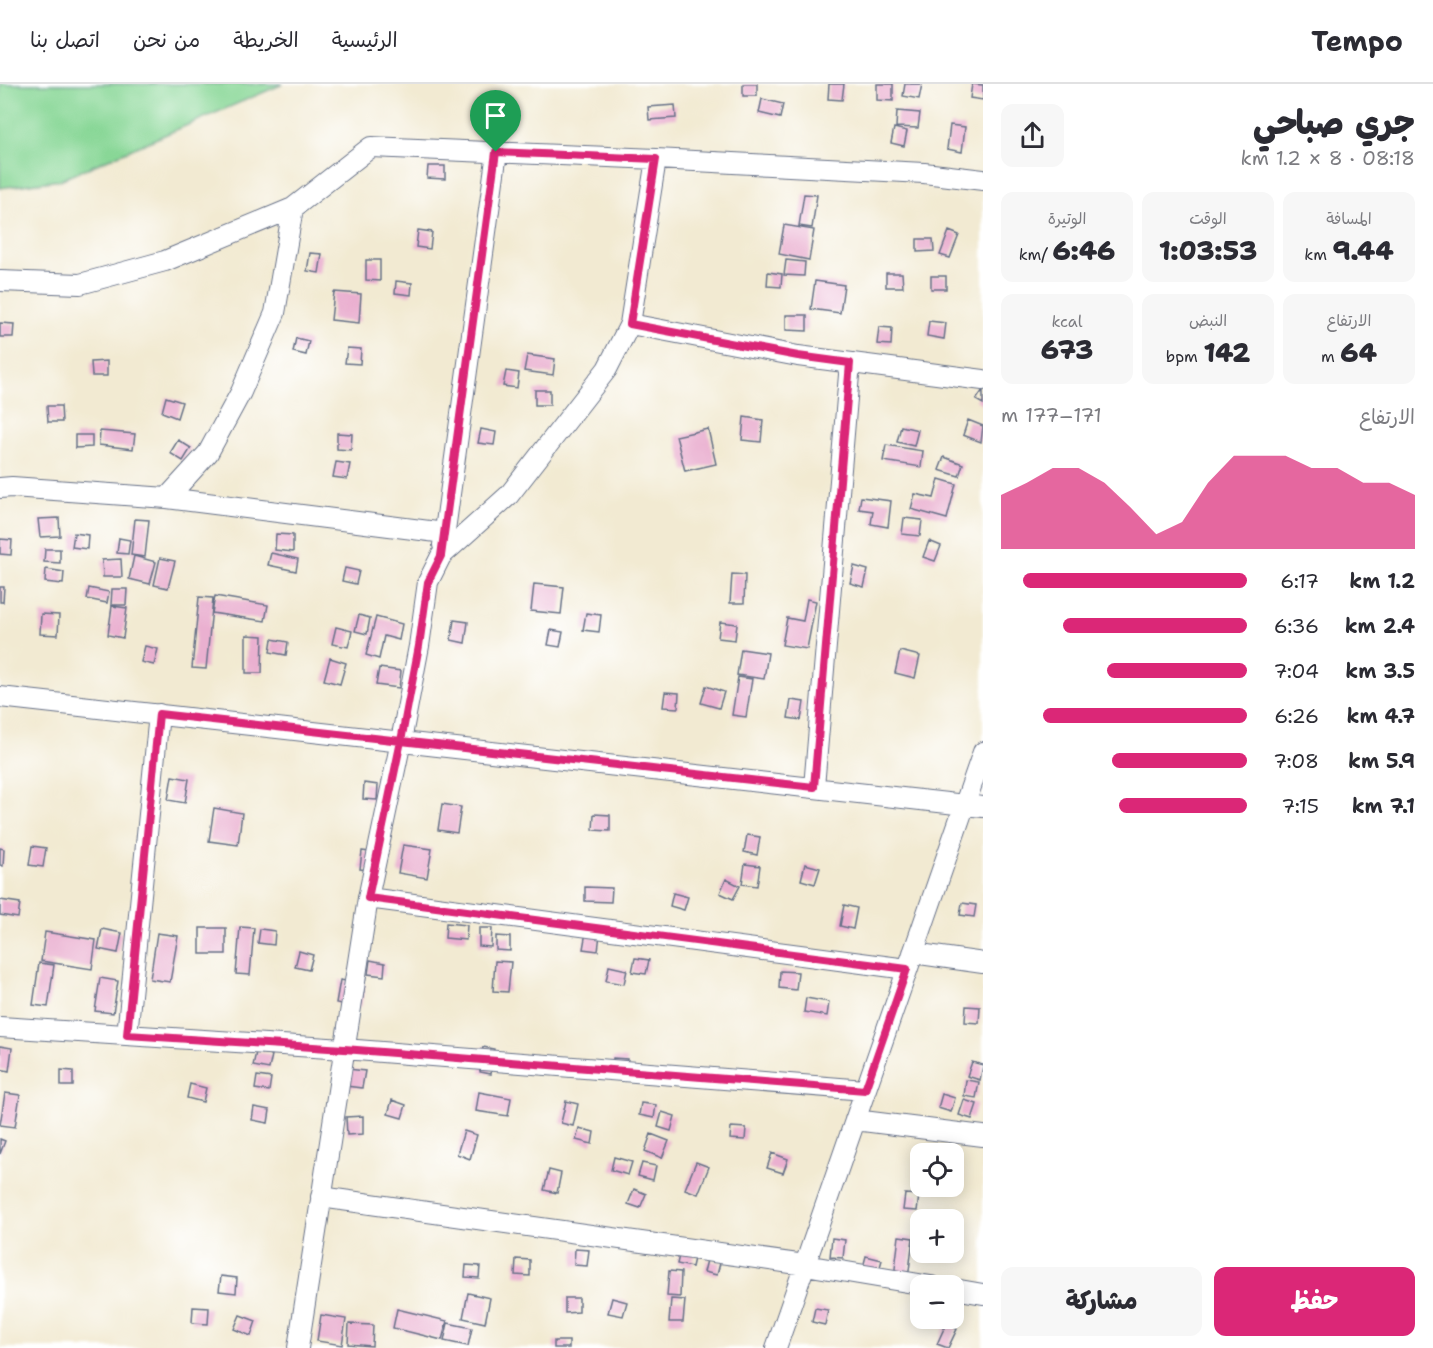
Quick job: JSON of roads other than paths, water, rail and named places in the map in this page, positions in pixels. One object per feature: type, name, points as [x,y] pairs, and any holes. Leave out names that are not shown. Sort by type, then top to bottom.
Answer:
[{"type":"street","points":[[0,281],[81,284],[165,261],[293,208],[371,147],[656,159],[912,173],[983,180]]},
{"type":"street","points":[[298,1348],[368,898],[401,741],[419,646],[428,582],[441,556],[445,533],[496,152]]},
{"type":"street","points":[[441,556],[509,495],[607,369],[630,324],[656,159]]},
{"type":"street","points":[[167,498],[208,453],[245,382],[275,313],[293,208]]},
{"type":"street","points":[[630,324],[798,356],[983,380]]},
{"type":"street","points":[[814,787],[850,363]]},
{"type":"street","points":[[0,488],[167,498],[445,533]]},
{"type":"street","points":[[0,697],[974,806]]},
{"type":"street","points":[[127,1035],[159,714]]},
{"type":"street","points":[[776,1348],[910,961],[974,806],[983,752]]},
{"type":"street","points":[[368,898],[910,961],[983,963]]},
{"type":"street","points":[[0,1027],[344,1049],[865,1090]]},
{"type":"street","points":[[855,1120],[983,1136]]},
{"type":"street","points":[[321,1197],[805,1265],[910,1282]]},
{"type":"street","points":[[964,1291],[983,1294]]}]
